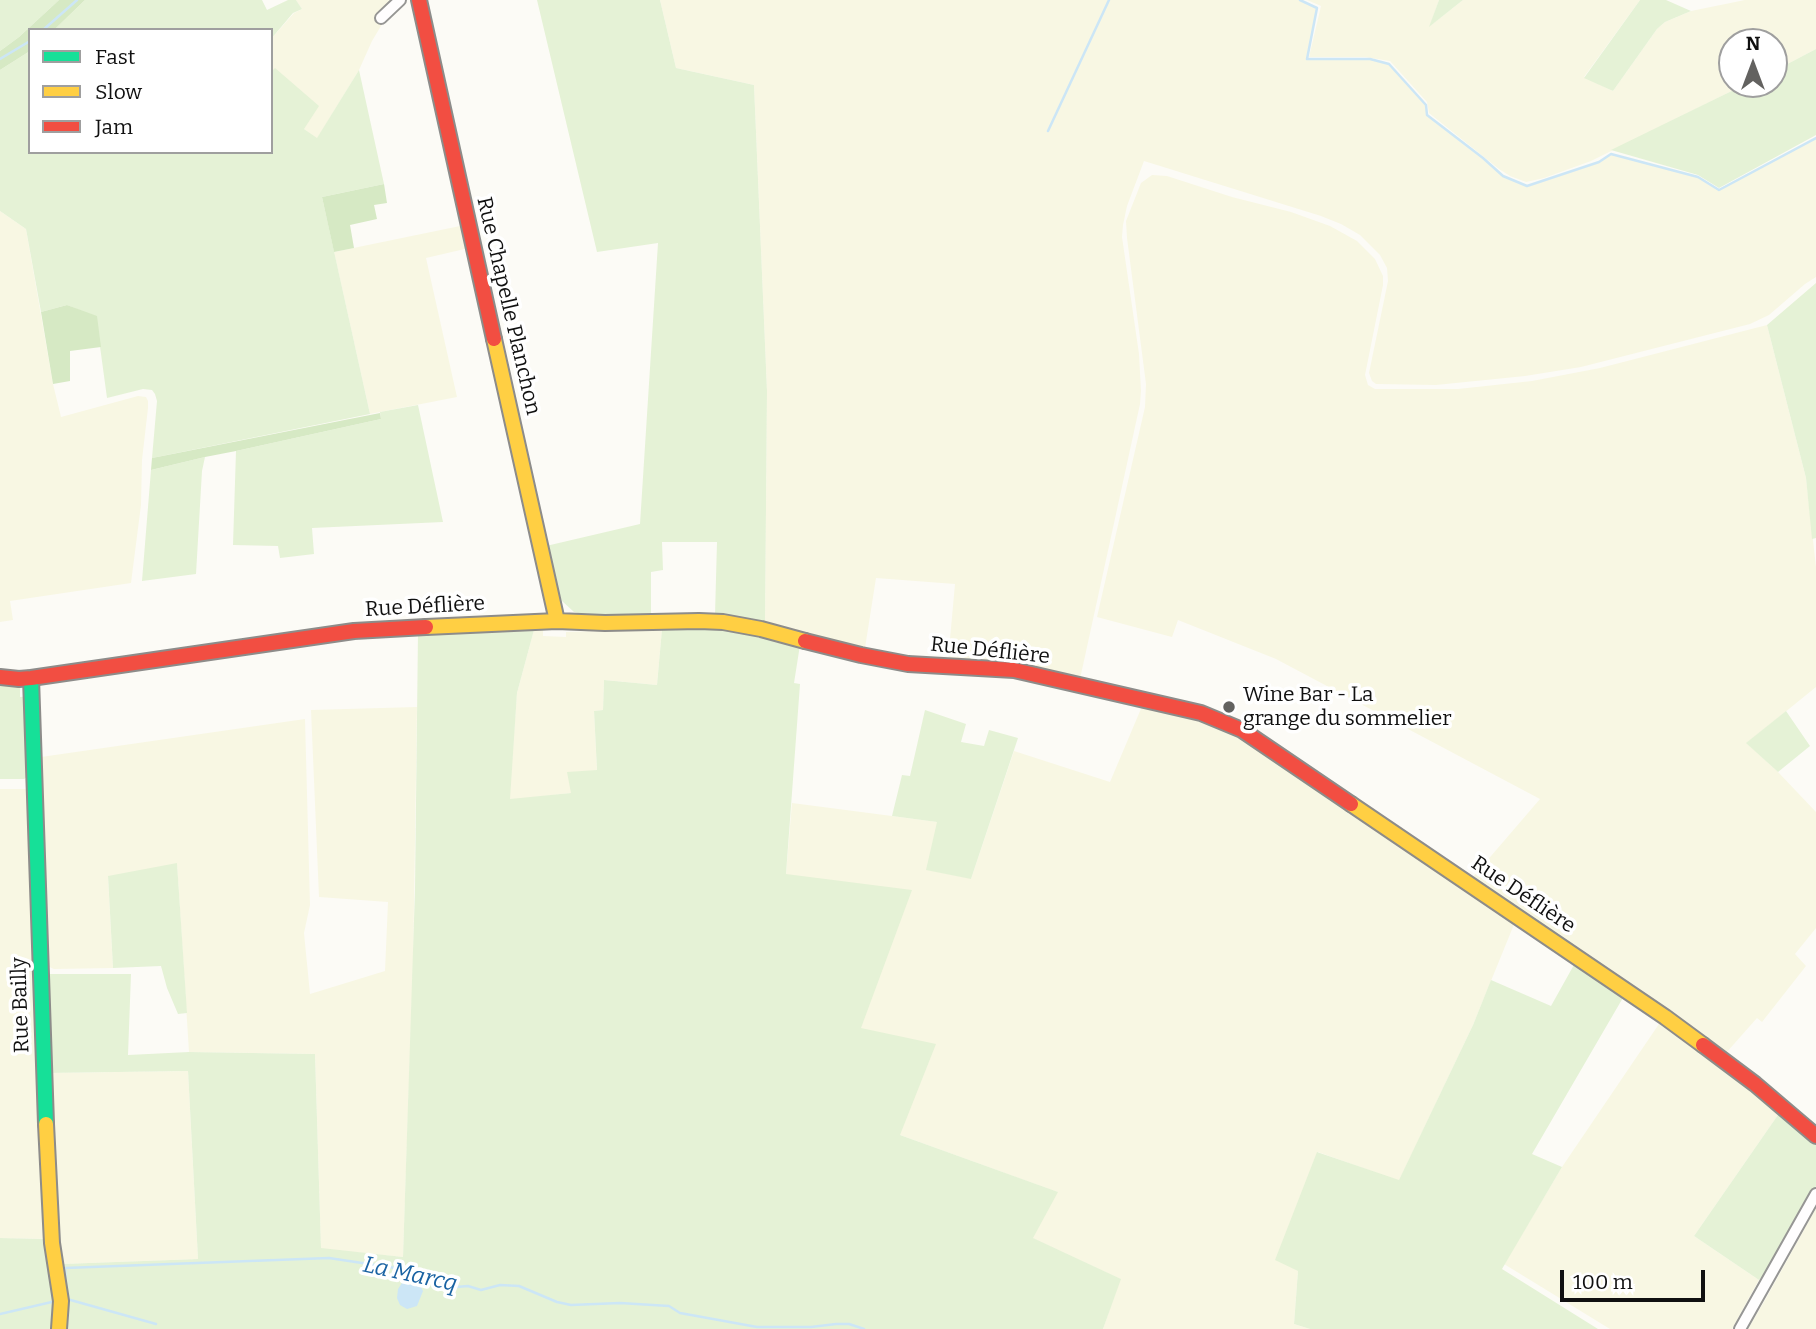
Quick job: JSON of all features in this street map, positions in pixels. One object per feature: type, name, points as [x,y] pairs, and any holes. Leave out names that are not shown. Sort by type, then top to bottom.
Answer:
[{"type":"street","points":[[381,18],[400,0]]},
{"type":"street","name":"Rue Chapelle Planchon","points":[[419,0],[557,621]]},
{"type":"street","name":"Rue Déflière","points":[[0,677],[31,678],[354,631],[557,621],[723,622],[908,664],[996,668],[1034,674],[1212,716],[1242,730],[1665,1017],[1755,1084],[1816,1136]]},
{"type":"street","name":"Rue Bailly","points":[[31,678],[45,1100],[52,1243],[61,1301],[58,1329]]},
{"type":"street","points":[[1740,1329],[1816,1194]]},
{"type":"green space","points":[[0,0],[59,0],[19,37],[0,51]]},
{"type":"green space","points":[[59,0],[85,0],[56,28],[29,28]]},
{"type":"green space","points":[[85,0],[262,0],[267,10],[288,0],[296,0],[302,9],[293,13],[273,37],[273,28],[56,28]]},
{"type":"green space","points":[[296,0],[407,0],[384,21],[359,70],[317,139],[304,129],[273,75],[273,37],[294,13],[302,9]]},
{"type":"green space","points":[[537,0],[660,0],[676,68],[754,85],[767,391],[765,623],[715,615],[717,542],[662,542],[663,570],[651,572],[651,616],[590,616],[574,612],[562,601],[558,590],[555,591],[546,546],[640,524],[658,243],[597,252]]},
{"type":"green space","points":[[660,0],[1300,0],[1317,8],[1307,59],[1370,59],[1389,64],[1426,105],[1427,115],[1503,176],[1527,186],[1599,162],[1611,154],[1698,177],[1719,190],[1816,138],[1816,277],[1769,315],[1750,324],[1581,367],[1436,385],[1376,384],[1369,373],[1388,281],[1387,268],[1380,255],[1360,235],[1321,216],[1144,161],[1127,206],[1122,237],[1139,354],[1140,404],[1080,679],[948,661],[955,584],[876,578],[865,648],[765,623],[767,391],[754,85],[676,68]]},
{"type":"green space","points":[[1307,0],[1439,0],[1430,26],[1463,0],[1640,0],[1584,77],[1613,91],[1657,29],[1665,22],[1691,11],[1745,0],[1816,0],[1816,49],[1788,64],[1788,28],[1718,28],[1718,98],[1591,161],[1526,182],[1499,169],[1429,113],[1427,102],[1390,61],[1365,57],[1309,57],[1321,6]]},
{"type":"green space","points":[[1439,0],[1463,0],[1429,27]]},
{"type":"green space","points":[[1640,0],[1666,0],[1691,11],[1665,22],[1657,29],[1613,91],[1584,78]]},
{"type":"green space","points":[[28,29],[28,52],[0,70],[0,51]]},
{"type":"green space","points":[[1816,49],[1816,135],[1719,188],[1698,175],[1611,150],[1718,98],[1788,98],[1788,64]]},
{"type":"green space","points":[[28,52],[28,154],[273,154],[275,68],[319,106],[304,129],[317,138],[359,70],[384,184],[322,197],[370,414],[152,458],[157,401],[155,394],[152,390],[143,389],[107,398],[96,317],[67,305],[41,312],[26,229],[0,211],[0,70]]},
{"type":"green space","points":[[1152,175],[1167,176],[1291,212],[1330,226],[1357,241],[1375,259],[1383,276],[1365,375],[1368,385],[1375,389],[1458,389],[1532,381],[1600,368],[1767,325],[1806,478],[1816,567],[1816,687],[1747,743],[1816,812],[1816,928],[1795,954],[1806,966],[1762,1022],[1757,1018],[1726,1053],[1473,877],[1540,799],[1276,659],[1178,620],[1172,637],[1097,617],[1145,407],[1146,384],[1126,221],[1141,183]]},
{"type":"green space","points":[[384,184],[387,203],[374,205],[377,219],[350,225],[354,248],[334,252],[322,197]]},
{"type":"green space","points":[[0,211],[26,229],[61,417],[138,396],[146,397],[148,408],[142,460],[141,505],[131,583],[10,601],[13,620],[0,622]]},
{"type":"green space","points":[[465,225],[469,248],[426,258],[457,397],[370,414],[334,252]]},
{"type":"green space","points":[[1816,283],[1816,538],[1812,539],[1806,478],[1767,325]]},
{"type":"green space","points":[[67,305],[97,316],[101,347],[70,351],[70,381],[53,384],[41,312]]},
{"type":"green space","points":[[418,405],[443,522],[312,528],[314,554],[280,558],[278,546],[233,545],[236,451],[381,419],[380,412]]},
{"type":"green space","points":[[380,413],[381,419],[151,470],[152,458]]},
{"type":"green space","points":[[205,457],[196,574],[142,581],[151,470]]},
{"type":"green space","points":[[662,629],[657,685],[604,680],[603,710],[594,711],[597,771],[571,793],[509,800],[517,693],[534,630],[543,630],[543,636],[566,637],[566,632]]},
{"type":"green space","points":[[662,629],[731,629],[800,645],[794,683],[800,684],[786,874],[912,890],[861,1028],[936,1044],[900,1135],[1058,1192],[1033,1238],[1121,1279],[1103,1329],[61,1329],[63,1323],[68,1324],[69,1309],[64,1307],[62,1264],[198,1259],[188,1071],[47,1073],[46,974],[131,974],[128,1055],[189,1052],[315,1054],[321,1248],[403,1257],[415,889],[418,632],[534,630],[517,693],[510,799],[571,793],[567,772],[597,770],[594,711],[603,710],[604,680],[657,685]]},
{"type":"green space","points":[[0,682],[20,685],[20,697],[31,696],[29,776],[24,779],[0,779]]},
{"type":"green space","points":[[1143,704],[1228,730],[1343,804],[1515,922],[1473,1025],[1399,1181],[1318,1152],[1298,1271],[1294,1324],[1310,1329],[1103,1329],[1120,1279],[1032,1238],[1057,1192],[900,1135],[860,1028],[786,874],[792,803],[938,822],[971,879],[1014,751],[1110,782]]},
{"type":"green space","points":[[417,707],[413,970],[403,1257],[321,1249],[315,1054],[189,1052],[177,864],[108,877],[113,968],[54,969],[47,966],[41,757],[305,719],[310,905],[304,933],[310,994],[385,971],[388,902],[319,897],[311,710]]},
{"type":"green space","points":[[925,710],[966,724],[961,742],[984,746],[989,730],[1018,738],[971,879],[926,870],[937,822],[892,816],[902,775],[910,776]]},
{"type":"green space","points":[[1786,711],[1810,746],[1778,772],[1746,743]]},
{"type":"green space","points":[[0,789],[31,789],[49,1239],[0,1238]]},
{"type":"green space","points":[[177,863],[187,1013],[178,1014],[161,966],[113,968],[108,876]]},
{"type":"green space","points":[[1575,963],[1624,996],[1532,1154],[1562,1167],[1502,1269],[1598,1329],[1310,1329],[1294,1324],[1298,1271],[1275,1260],[1317,1152],[1399,1180],[1473,1025],[1491,980],[1551,1006]]},
{"type":"green space","points":[[1661,1021],[1780,1112],[1694,1236],[1759,1280],[1732,1329],[1610,1329],[1504,1264],[1562,1167]]},
{"type":"green space","points":[[188,1071],[198,1259],[62,1264],[50,1073]]},
{"type":"green space","points":[[1780,1112],[1816,1142],[1816,1186],[1763,1279],[1759,1280],[1694,1236]]},
{"type":"green space","points":[[1816,1208],[1816,1329],[1748,1329],[1765,1300]]},
{"type":"green space","points":[[0,1238],[45,1239],[54,1276],[55,1329],[0,1329]]},
{"type":"water","points":[[402,1283],[419,1283],[423,1291],[417,1306],[407,1309],[400,1305],[397,1298],[398,1289]]},
{"type":"waterway","points":[[45,28],[77,0]]},
{"type":"waterway","points":[[1048,131],[1109,0]]},
{"type":"waterway","points":[[1300,0],[1317,8],[1307,59],[1370,59],[1389,64],[1426,105],[1427,115],[1503,176],[1527,186],[1599,162],[1611,154],[1698,177],[1719,190],[1816,138]]},
{"type":"waterway","points":[[0,59],[28,42]]},
{"type":"waterway","name":"La Marcq","points":[[66,1286],[65,1268],[329,1258],[402,1269],[456,1287],[468,1286],[481,1290],[500,1285],[519,1286],[571,1305],[620,1303],[669,1306],[680,1313],[757,1327],[849,1324],[864,1329]]},
{"type":"waterway","points":[[67,1299],[156,1324]]},
{"type":"waterway","name":"La Marcq","points":[[0,1314],[56,1301]]},
{"type":"traffic: fast","points":[[31,678],[46,1124]]},
{"type":"traffic: slow","points":[[494,339],[557,621]]},
{"type":"traffic: slow","points":[[426,627],[557,621],[699,621],[761,629],[805,641]]},
{"type":"traffic: slow","points":[[1351,804],[1703,1045]]},
{"type":"traffic: slow","points":[[46,1124],[52,1243],[61,1301],[59,1329]]},
{"type":"traffic: jam","points":[[419,0],[494,339]]},
{"type":"traffic: jam","points":[[0,677],[31,678],[354,631],[426,627]]},
{"type":"traffic: jam","points":[[805,641],[908,664],[1014,670],[1201,713],[1242,730],[1351,804]]},
{"type":"traffic: jam","points":[[1703,1045],[1755,1084],[1816,1136]]},
{"type":"place","name":"Wine Bar - La grange du sommelier","points":[[1229,707]]}]
